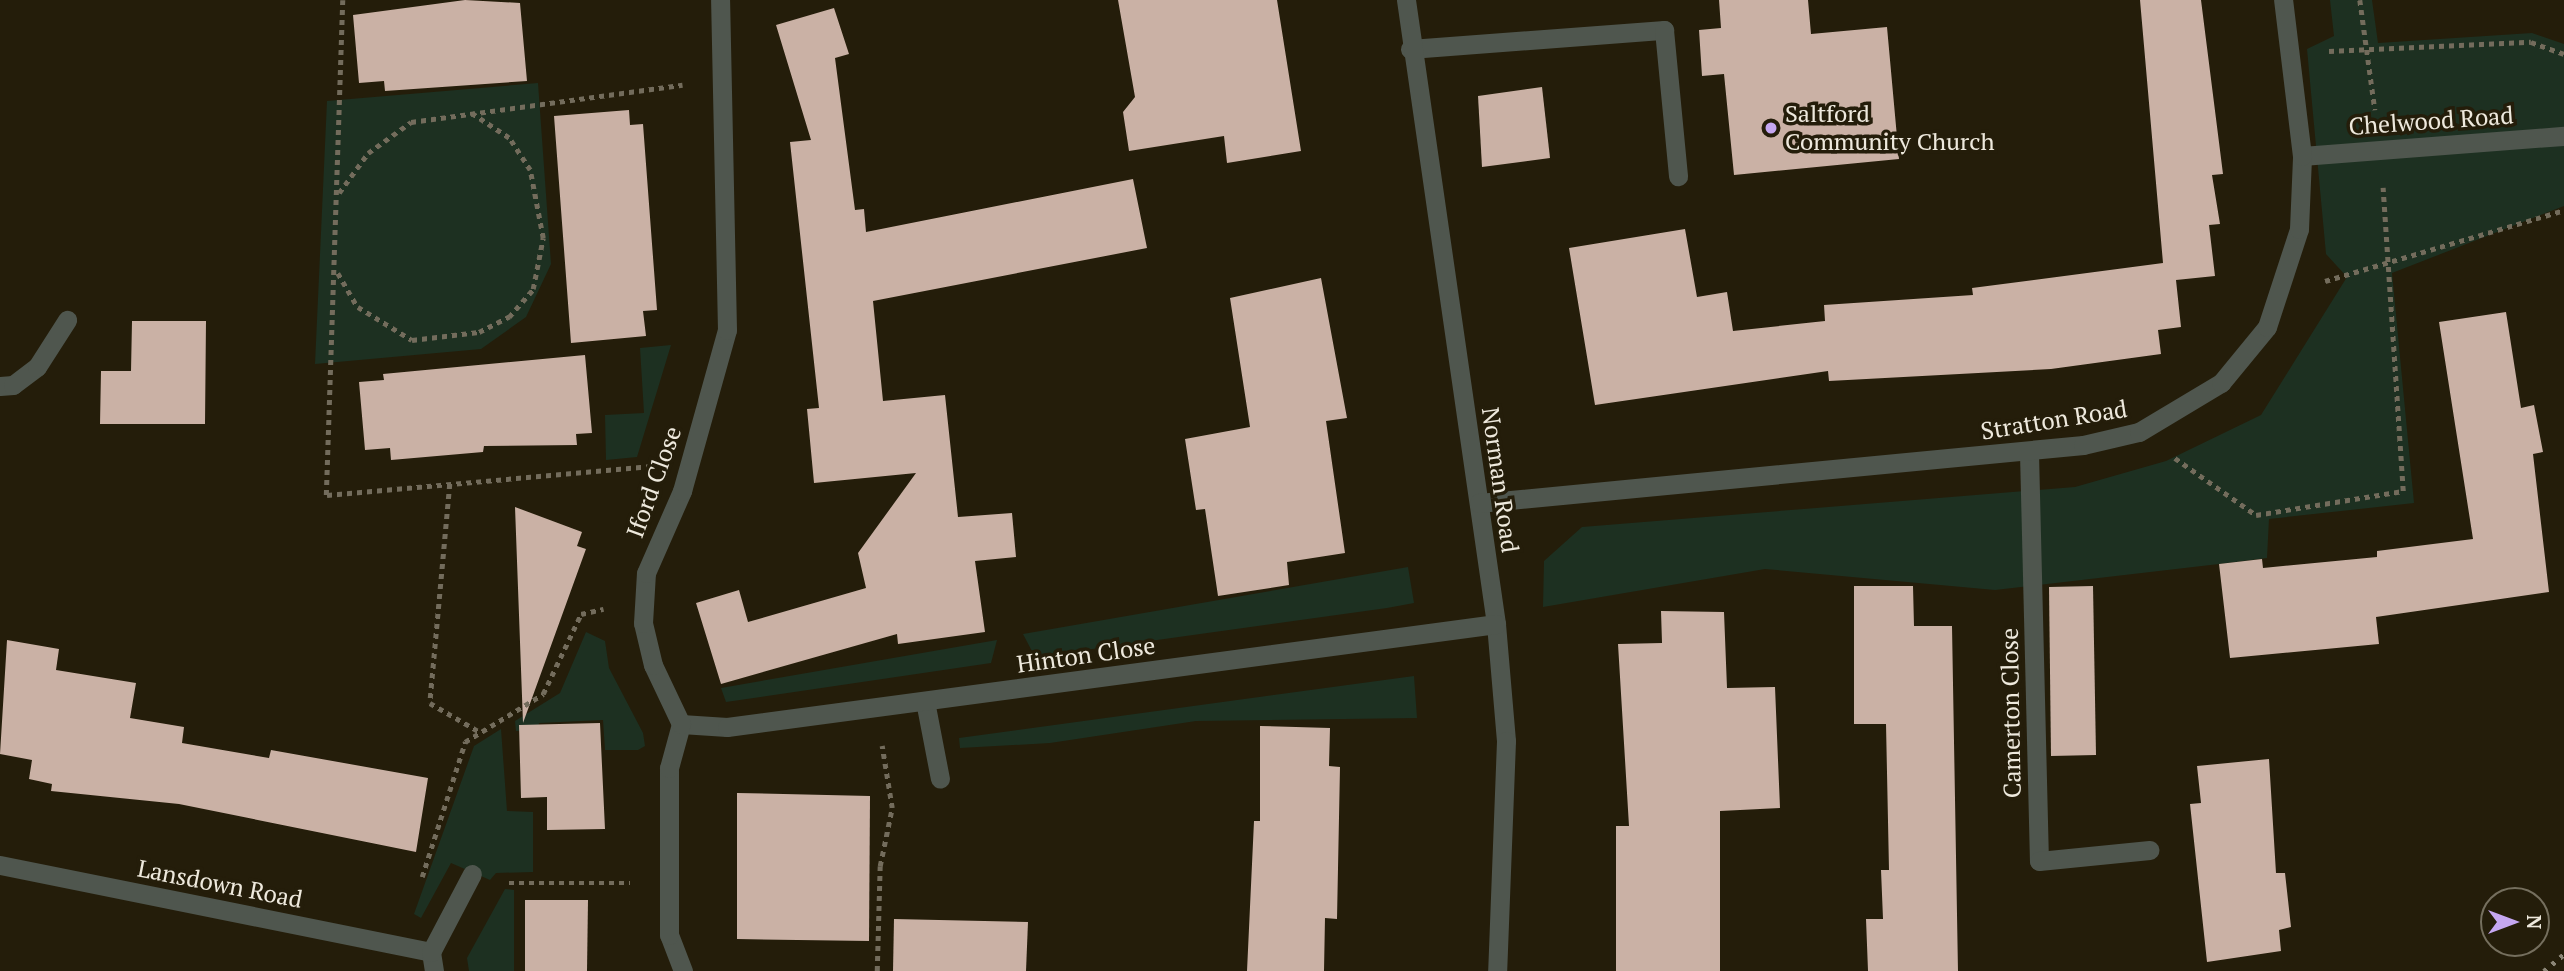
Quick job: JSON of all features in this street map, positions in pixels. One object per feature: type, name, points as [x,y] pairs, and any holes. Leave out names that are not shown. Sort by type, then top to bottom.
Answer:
[{"type":"street","name":"Iford Close","points":[[681,724],[653,665],[645,599],[646,573],[691,463],[727,330],[724,80],[720,0]]},
{"type":"street","name":"Norman Road","points":[[1406,0],[1410,49],[1496,624],[1507,741],[1497,971]]},
{"type":"street","name":"Stratton Road","points":[[1479,503],[2029,453],[2139,432],[2221,383],[2267,327],[2284,290],[2299,229],[2302,156],[2283,0]]},
{"type":"street","points":[[1410,49],[1664,30],[1678,176]]},
{"type":"street","name":"Chelwood Road","points":[[2302,156],[2564,136]]},
{"type":"street","points":[[0,386],[13,385],[37,368],[67,320]]},
{"type":"street","name":"Camerton Close","points":[[2029,453],[2039,861],[2149,850]]},
{"type":"street","name":"Hinton Close","points":[[681,724],[727,727],[1496,624]]},
{"type":"street","points":[[925,701],[940,779]]},
{"type":"street","points":[[681,724],[669,768],[669,936],[683,971]]},
{"type":"street","name":"Lansdown Road","points":[[0,865],[433,961],[472,874]]},
{"type":"path","points":[[343,0],[327,495],[691,463]]},
{"type":"path","points":[[2139,432],[2256,515],[2403,491],[2380,150],[2360,0]]},
{"type":"path","points":[[2290,52],[2366,51],[2531,42],[2564,54]]},
{"type":"path","points":[[338,193],[389,135],[411,122],[468,111],[724,80]]},
{"type":"path","points":[[336,270],[358,307],[412,340],[440,341],[509,317],[533,289],[543,238],[530,170],[509,138],[468,111]]},
{"type":"path","points":[[2284,290],[2389,266],[2564,210]]},
{"type":"path","points":[[450,484],[430,703],[481,733]]},
{"type":"path","points":[[420,881],[465,742],[543,694],[581,614],[645,599]]},
{"type":"path","points":[[877,707],[892,808],[880,866],[877,971]]},
{"type":"path","points":[[503,883],[669,883]]},
{"type":"green space","points":[[2330,0],[2372,0],[2378,43],[2532,33],[2564,44],[2564,206],[2392,273],[2414,503],[2269,519],[2267,558],[2219,564],[1995,590],[1765,569],[1543,607],[1544,561],[1582,527],[2075,487],[2166,461],[2261,415],[2347,277],[2326,254],[2307,49],[2334,36]]},
{"type":"green space","points":[[538,83],[551,264],[526,317],[481,349],[315,364],[327,101]]},
{"type":"green space","points":[[671,345],[637,457],[606,460],[605,415],[644,413],[640,348]]},
{"type":"green space","points":[[1408,567],[1414,603],[1387,608],[1035,657],[1023,634]]},
{"type":"green space","points":[[586,632],[605,641],[609,668],[643,733],[645,746],[638,750],[605,750],[603,720],[539,723],[538,730],[516,731],[515,721],[560,693]]},
{"type":"green space","points":[[997,640],[991,663],[726,702],[721,688]]},
{"type":"green space","points":[[1414,676],[1417,718],[1196,721],[1050,743],[960,748],[959,738]]},
{"type":"green space","points":[[501,729],[507,811],[533,812],[533,872],[496,873],[490,880],[451,863],[421,918],[414,914],[474,746]]},
{"type":"green space","points":[[505,889],[514,890],[514,971],[469,971],[467,958]]},
{"type":"building","points":[[465,0],[520,3],[527,81],[385,91],[384,81],[359,83],[353,15]]},
{"type":"building","points":[[1118,0],[1277,0],[1301,151],[1227,163],[1224,136],[1129,151],[1123,112],[1135,97]]},
{"type":"building","points":[[1719,0],[1808,0],[1811,34],[1887,27],[1899,159],[1734,175],[1724,74],[1702,76],[1699,30],[1721,28]]},
{"type":"building","points":[[2140,0],[2201,0],[2223,174],[2212,175],[2220,224],[2209,225],[2215,276],[2176,280],[2181,327],[2158,330],[2161,354],[2051,369],[1829,381],[1828,371],[1595,405],[1569,248],[1685,229],[1697,297],[1727,292],[1733,331],[1825,321],[1824,305],[1973,295],[1972,288],[2163,263]]},
{"type":"building","points":[[834,8],[849,54],[835,58],[855,210],[864,209],[866,232],[1133,179],[1147,248],[873,301],[883,401],[945,395],[958,517],[1012,513],[1016,557],[975,561],[985,632],[898,644],[897,634],[721,684],[696,603],[739,590],[748,622],[866,588],[858,553],[916,473],[814,483],[807,409],[819,408],[790,142],[811,140],[776,25]]},
{"type":"building","points":[[1542,87],[1550,158],[1482,167],[1478,96]]},
{"type":"building","points":[[629,110],[630,125],[643,124],[657,310],[643,311],[646,336],[571,343],[554,116]]},
{"type":"building","points":[[1321,278],[1347,418],[1326,421],[1345,553],[1287,562],[1289,585],[1218,596],[1205,509],[1196,510],[1185,439],[1250,427],[1230,298]]},
{"type":"building","points":[[2506,312],[2521,408],[2534,405],[2543,452],[2533,454],[2549,592],[2376,617],[2379,644],[2230,658],[2219,564],[2262,559],[2263,568],[2377,557],[2377,551],[2473,539],[2439,322]]},
{"type":"building","points":[[132,321],[206,321],[205,424],[100,424],[101,371],[131,371]]},
{"type":"building","points":[[585,355],[592,433],[576,434],[577,445],[484,446],[483,452],[391,460],[390,448],[365,450],[359,382],[384,380],[383,374]]},
{"type":"building","points":[[515,507],[582,532],[577,546],[586,549],[523,723]]},
{"type":"building","points":[[1854,586],[1913,586],[1914,626],[1952,626],[1958,971],[1868,971],[1866,919],[1883,919],[1881,870],[1889,870],[1886,724],[1854,724]]},
{"type":"building","points":[[2093,586],[2096,755],[2051,756],[2049,587]]},
{"type":"building","points":[[1661,611],[1724,612],[1727,688],[1775,687],[1780,808],[1720,811],[1720,971],[1616,971],[1616,826],[1629,826],[1618,644],[1662,643]]},
{"type":"building","points":[[7,640],[59,649],[56,670],[136,683],[130,718],[184,727],[182,743],[269,758],[271,750],[428,778],[416,852],[179,804],[51,791],[52,784],[29,779],[32,760],[0,754]]},
{"type":"building","points":[[600,723],[605,829],[547,830],[547,797],[521,798],[519,725]]},
{"type":"building","points":[[1260,726],[1330,728],[1329,766],[1340,767],[1337,919],[1325,918],[1324,971],[1247,971],[1254,821],[1260,821]]},
{"type":"building","points":[[2269,759],[2276,873],[2285,873],[2291,927],[2279,930],[2281,951],[2207,962],[2190,804],[2201,803],[2197,766]]},
{"type":"building","points":[[737,793],[870,796],[869,941],[737,939]]},
{"type":"building","points":[[525,900],[588,900],[587,971],[525,971]]},
{"type":"building","points":[[894,919],[1028,922],[1026,971],[893,971]]},
{"type":"railway","points":[[2544,971],[2564,954]]},
{"type":"place","name":"Saltford Community Church","points":[[1771,128]]}]
